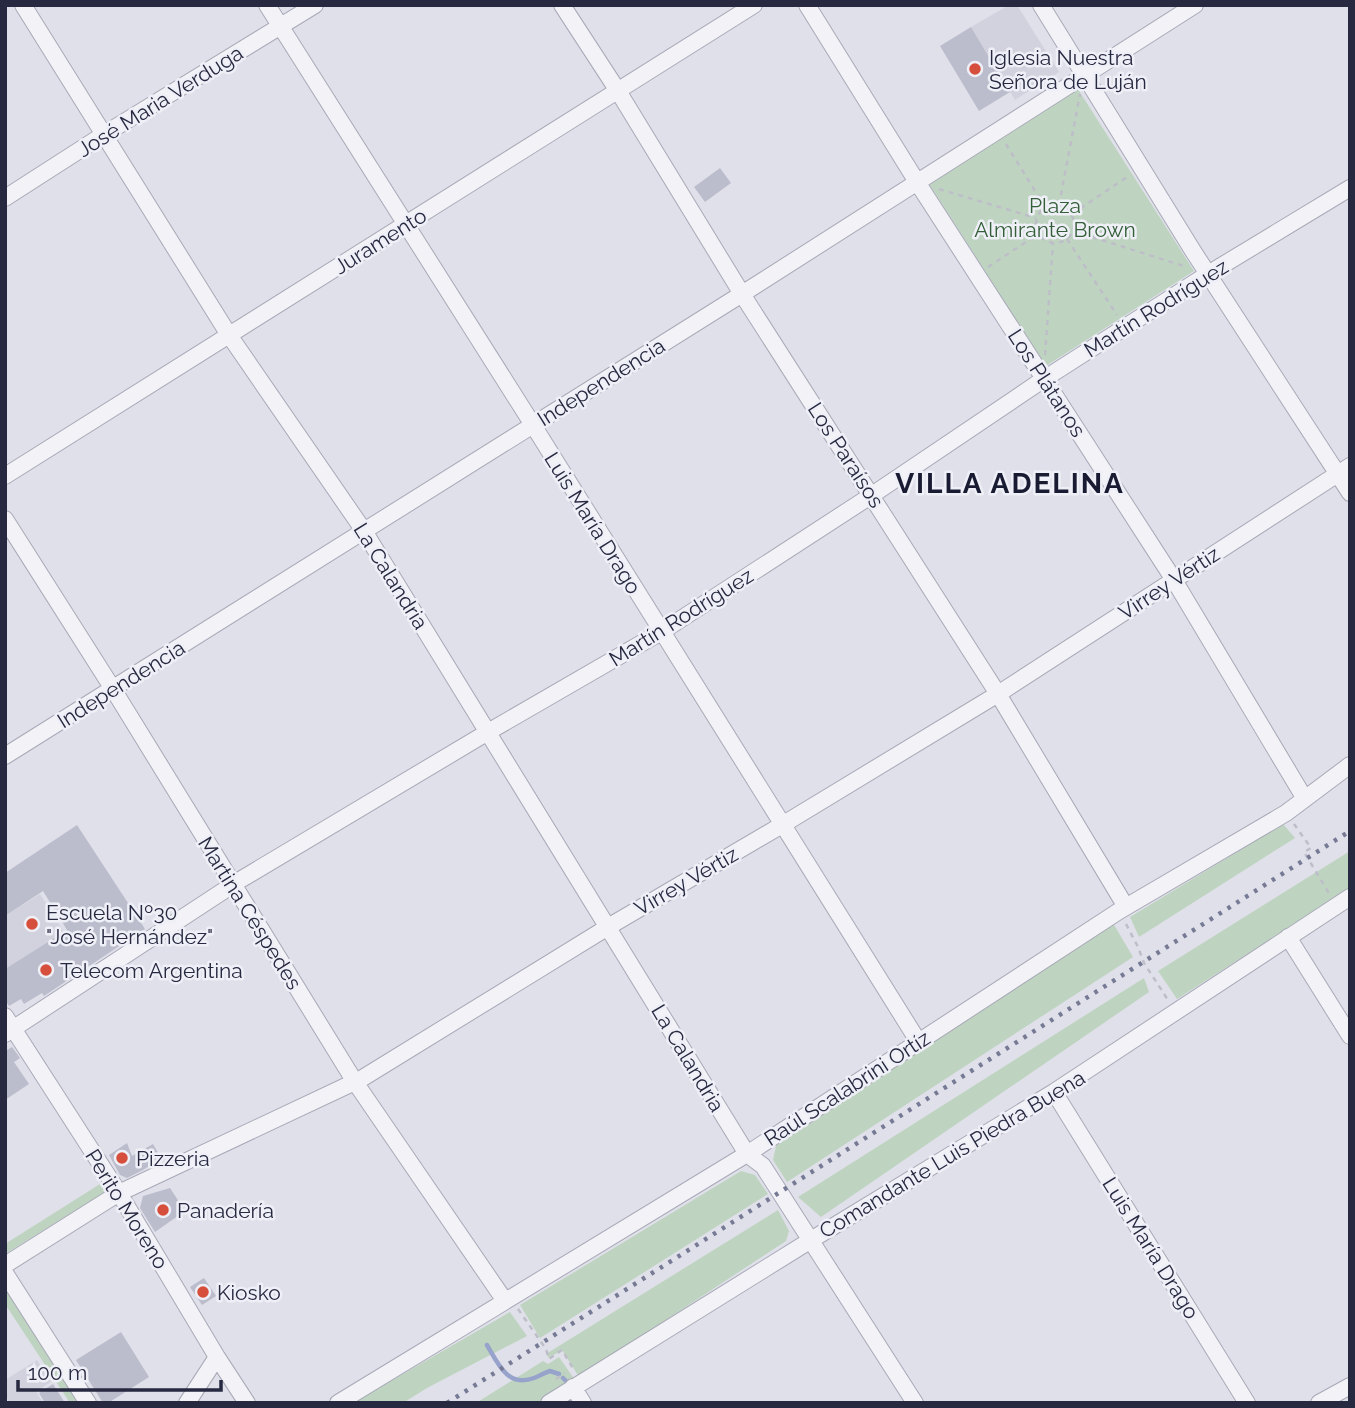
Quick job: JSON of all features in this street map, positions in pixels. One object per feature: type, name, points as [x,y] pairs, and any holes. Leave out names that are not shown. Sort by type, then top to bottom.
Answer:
[{"type":"street","name":"La Calandria","points":[[23,5],[229,335],[364,531],[747,1154],[763,1166],[811,1240]]},
{"type":"street","name":"Luis María Drago","points":[[267,5],[918,1041]]},
{"type":"street","name":"José Maria Verduga","points":[[5,198],[315,5]]},
{"type":"street","name":"Los Paraísos","points":[[562,5],[742,294],[998,694],[1122,909]]},
{"type":"street","name":"Juramento","points":[[5,476],[754,5]]},
{"type":"street","name":"Los Plátanos","points":[[807,5],[917,182],[1174,580],[1305,799]]},
{"type":"street","points":[[1041,5],[1208,274],[1344,470],[1350,493]]},
{"type":"street","name":"Independencia","points":[[5,756],[742,294],[1195,5]]},
{"type":"street","name":"Martín Rodríguez","points":[[8,1026],[233,885],[661,632],[1044,379],[1208,274],[1350,188]]},
{"type":"street","name":"Virrey Vértiz","points":[[5,1265],[118,1193],[355,1082],[998,694],[1344,470]]},
{"type":"street","name":"Martina Céspedes","points":[[5,519],[355,1082],[505,1301]]},
{"type":"street","name":"Raúl Scalabrini Ortíz","points":[[338,1403],[747,1154],[1122,909],[1286,813],[1350,765]]},
{"type":"street","name":"Comandante Luis Piedra Buena","points":[[549,1403],[573,1381],[1054,1093],[1343,901]]},
{"type":"street","points":[[1288,937],[1350,1036]]},
{"type":"street","name":"Perito Moreno","points":[[8,1026],[118,1193],[247,1403]]},
{"type":"street","name":"Luis María Drago","points":[[1054,1093],[1248,1403]]},
{"type":"street","points":[[811,1240],[915,1403]]},
{"type":"street","points":[[5,1273],[88,1403]]},
{"type":"street","points":[[187,1403],[217,1357]]},
{"type":"street","points":[[573,1381],[583,1403]]},
{"type":"street","points":[[1319,1403],[1350,1386]]},
{"type":"path","points":[[1059,205],[1084,76]]},
{"type":"path","points":[[998,131],[1045,207]]},
{"type":"path","points":[[1072,215],[1142,167]]},
{"type":"path","points":[[917,182],[1036,218]]},
{"type":"path","points":[[1059,205],[1069,210],[1072,215],[1073,231],[1066,239],[1053,243],[1042,239],[1035,223],[1038,213],[1045,207],[1059,205]]},
{"type":"path","points":[[1073,231],[1208,274]]},
{"type":"path","points":[[976,274],[1038,234]]},
{"type":"path","points":[[1066,239],[1125,328]]},
{"type":"path","points":[[1044,379],[1053,243]]},
{"type":"path","points":[[1286,813],[1311,848],[1304,852],[1343,901]]},
{"type":"path","points":[[1122,909],[1144,963],[1176,1012]]},
{"type":"path","points":[[505,1301],[514,1304],[546,1349],[549,1359],[562,1350],[573,1381],[556,1379]]},
{"type":"shaded area","points":[[1009,5],[1017,5],[1059,72],[1015,100],[971,27]]},
{"type":"shaded area","name":"Escuela Nº30 \"José Hernández\"","points":[[40,894],[64,932],[5,969],[5,916]]},
{"type":"shaded area","points":[[37,1360],[51,1382],[36,1391],[43,1403],[10,1403],[5,1395],[5,1380]]},
{"type":"green space","name":"Plaza Almirante Brown","points":[[1074,83],[1194,271],[1046,366],[926,179]]},
{"type":"green space","points":[[1283,824],[1295,838],[1139,937],[1130,917]]},
{"type":"green space","points":[[1350,851],[1350,888],[1177,999],[1158,971]]},
{"type":"green space","points":[[1113,923],[1133,957],[787,1182],[773,1160],[776,1146]]},
{"type":"green space","points":[[1144,978],[1149,992],[821,1217],[798,1197]]},
{"type":"green space","points":[[741,1171],[755,1175],[768,1194],[540,1338],[520,1305]]},
{"type":"green space","points":[[100,1184],[105,1192],[5,1254],[5,1244]]},
{"type":"green space","points":[[778,1210],[789,1231],[786,1241],[579,1377],[562,1350],[549,1358],[546,1354]]},
{"type":"green space","points":[[5,1289],[78,1403],[70,1403],[5,1304]]},
{"type":"green space","points":[[510,1312],[527,1336],[403,1403],[353,1403]]},
{"type":"green space","points":[[559,1357],[575,1380],[540,1403],[476,1403],[543,1361],[548,1364]]},
{"type":"building","name":"Iglesia Nuestra Señora de Luján","points":[[971,27],[1010,92],[979,111],[940,46]]},
{"type":"building","points":[[720,168],[731,183],[705,202],[694,187]]},
{"type":"building","points":[[77,825],[145,929],[44,996],[42,993],[24,1004],[21,999],[9,1006],[5,1000],[5,969],[67,930],[43,891],[5,916],[5,873]]},
{"type":"building","points":[[12,1047],[20,1058],[14,1062],[29,1084],[5,1100],[5,1048],[7,1050]]},
{"type":"building","points":[[127,1143],[132,1156],[153,1144],[161,1158],[127,1178],[120,1175],[109,1155]]},
{"type":"building","name":"Panadería","points":[[170,1188],[185,1211],[155,1232],[140,1208],[143,1196]]},
{"type":"building","name":"Kiosko","points":[[204,1278],[216,1296],[202,1305],[190,1287]]},
{"type":"building","points":[[121,1332],[149,1377],[108,1403],[103,1403],[76,1360]]},
{"type":"building","points":[[53,1384],[65,1403],[45,1403],[39,1393]]},
{"type":"waterway","points":[[487,1345],[505,1372],[517,1380],[534,1378],[550,1371],[559,1374]]},
{"type":"waterway","points":[[563,1378],[567,1382]]},
{"type":"railway","points":[[447,1403],[1350,831]]},
{"type":"place","name":"Iglesia Nuestra Señora de Luján","points":[[975,69]]},
{"type":"place","name":"Escuela Nº30 \"José Hernández\"","points":[[32,924]]},
{"type":"place","name":"Telecom Argentina","points":[[46,970]]},
{"type":"place","name":"Pizzeria","points":[[122,1158]]},
{"type":"place","name":"Panadería","points":[[163,1210]]},
{"type":"place","name":"Kiosko","points":[[203,1292]]},
{"type":"district","name":"VILLA ADELINA","points":[[1010,483]]}]
